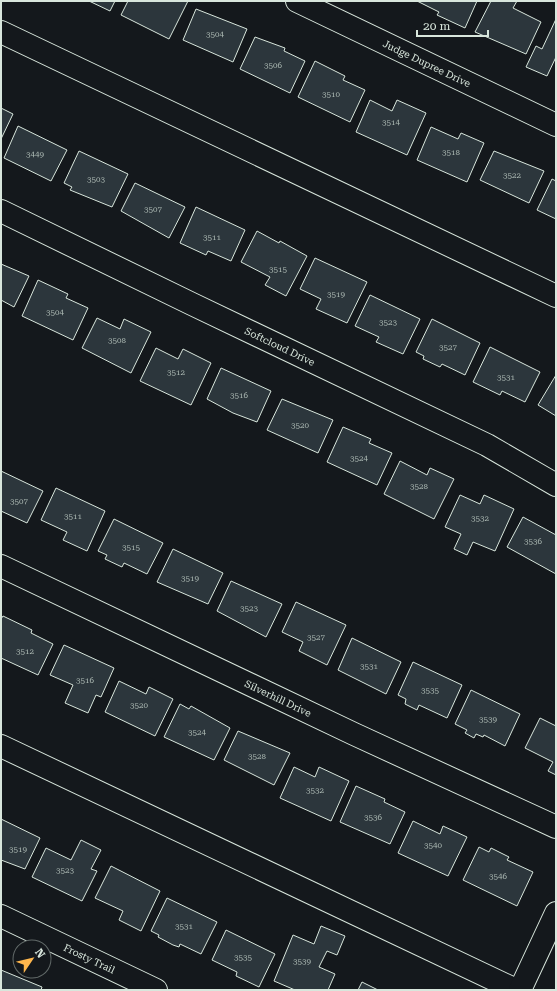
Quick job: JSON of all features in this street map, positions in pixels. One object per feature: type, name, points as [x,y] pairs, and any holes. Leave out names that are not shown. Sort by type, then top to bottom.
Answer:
[{"type":"street","name":"Judge Dupree Drive","points":[[297,1],[556,125]]},
{"type":"street","points":[[1,32],[556,296]]},
{"type":"street","name":"Softcloud Drive","points":[[1,211],[487,445],[556,485]]},
{"type":"street","name":"Silverhill Drive","points":[[1,566],[354,734],[556,827]]},
{"type":"street","points":[[1,746],[516,990]]},
{"type":"street","points":[[520,990],[556,913]]},
{"type":"street","name":"Frosty Trail","points":[[1,916],[156,990]]},
{"type":"building","points":[[89,1],[115,1],[110,11]]},
{"type":"building","points":[[128,1],[188,1],[169,39],[121,15]]},
{"type":"building","points":[[417,1],[477,1],[465,28],[437,15],[439,12]]},
{"type":"building","points":[[491,1],[517,1],[513,8],[541,22],[526,54],[475,32]]},
{"type":"building","points":[[196,9],[247,29],[233,62],[183,40]]},
{"type":"building","points":[[556,19],[556,57],[547,76],[526,67],[536,46],[542,49]]},
{"type":"building","points":[[255,37],[285,48],[284,51],[305,61],[290,93],[240,69]]},
{"type":"building","points":[[315,61],[345,76],[343,80],[365,90],[350,122],[298,97]]},
{"type":"building","points":[[370,100],[392,111],[397,100],[426,113],[407,155],[356,132]]},
{"type":"building","points":[[1,108],[13,114],[1,139]]},
{"type":"building","points":[[18,126],[67,150],[51,181],[4,158]]},
{"type":"building","points":[[431,127],[458,139],[461,133],[484,143],[467,182],[417,160]]},
{"type":"building","points":[[79,151],[128,174],[112,207],[70,190],[72,187],[64,183]]},
{"type":"building","points":[[494,151],[544,171],[529,203],[480,180]]},
{"type":"building","points":[[552,179],[556,181],[556,219],[537,210]]},
{"type":"building","points":[[135,183],[185,207],[169,238],[121,211]]},
{"type":"building","points":[[196,207],[245,230],[231,261],[208,251],[206,255],[180,243]]},
{"type":"building","points":[[257,231],[279,243],[280,241],[307,256],[286,296],[265,285],[270,277],[241,262]]},
{"type":"building","points":[[315,258],[367,282],[347,323],[316,309],[321,299],[300,289]]},
{"type":"building","points":[[1,264],[29,276],[14,307],[1,300]]},
{"type":"building","points":[[38,280],[68,294],[66,298],[88,308],[73,340],[22,316]]},
{"type":"building","points":[[370,295],[420,319],[403,354],[376,342],[379,337],[355,326]]},
{"type":"building","points":[[97,318],[120,329],[124,319],[151,332],[131,373],[82,348]]},
{"type":"building","points":[[432,319],[480,343],[465,375],[442,364],[440,367],[423,359],[424,356],[416,352]]},
{"type":"building","points":[[490,347],[540,372],[525,402],[502,391],[500,395],[473,382]]},
{"type":"building","points":[[156,348],[178,359],[183,349],[211,363],[191,405],[140,381]]},
{"type":"building","points":[[221,368],[271,391],[257,422],[233,413],[207,399]]},
{"type":"building","points":[[556,375],[556,416],[538,405]]},
{"type":"building","points":[[282,399],[333,420],[318,453],[267,430]]},
{"type":"building","points":[[343,427],[371,439],[369,443],[392,453],[377,485],[327,462]]},
{"type":"building","points":[[400,461],[427,475],[430,468],[454,479],[434,519],[384,494]]},
{"type":"building","points":[[1,471],[43,491],[27,523],[1,511]]},
{"type":"building","points":[[56,488],[105,511],[87,551],[63,540],[67,532],[41,520]]},
{"type":"building","points":[[460,495],[480,504],[484,495],[514,509],[495,551],[473,542],[467,555],[454,549],[461,534],[445,527]]},
{"type":"building","points":[[523,517],[556,535],[556,574],[507,547]]},
{"type":"building","points":[[114,519],[163,543],[147,574],[124,563],[122,567],[105,559],[107,555],[98,551]]},
{"type":"building","points":[[173,549],[223,573],[208,604],[157,582]]},
{"type":"building","points":[[231,581],[282,604],[266,637],[217,611]]},
{"type":"building","points":[[296,602],[346,625],[327,665],[299,651],[303,642],[282,632]]},
{"type":"building","points":[[3,616],[32,630],[31,633],[53,644],[38,675],[1,658],[1,619]]},
{"type":"building","points":[[352,638],[401,662],[386,694],[338,670]]},
{"type":"building","points":[[64,645],[114,668],[101,697],[96,695],[88,713],[65,703],[73,685],[50,675]]},
{"type":"building","points":[[413,662],[462,685],[447,718],[419,705],[417,710],[405,704],[406,699],[398,695]]},
{"type":"building","points":[[119,681],[146,694],[149,687],[173,699],[155,736],[105,712]]},
{"type":"building","points":[[471,690],[520,714],[505,746],[484,735],[483,737],[476,734],[474,738],[465,733],[467,730],[455,724]]},
{"type":"building","points":[[180,704],[189,709],[191,706],[230,728],[214,760],[164,737]]},
{"type":"building","points":[[540,718],[556,726],[556,775],[548,771],[553,762],[525,748]]},
{"type":"building","points":[[238,731],[290,753],[274,785],[224,760]]},
{"type":"building","points":[[294,767],[315,777],[319,767],[349,781],[331,821],[280,798]]},
{"type":"building","points":[[356,786],[385,799],[384,802],[405,812],[390,844],[340,822]]},
{"type":"building","points":[[1,819],[40,838],[25,869],[1,860]]},
{"type":"building","points":[[413,821],[440,834],[443,826],[467,837],[448,876],[398,853]]},
{"type":"building","points":[[81,840],[101,850],[91,869],[97,871],[82,901],[32,877],[46,848],[71,860]]},
{"type":"building","points":[[479,847],[489,852],[491,848],[509,857],[507,860],[533,872],[517,906],[463,880]]},
{"type":"building","points":[[111,866],[160,891],[141,931],[119,920],[123,911],[95,898]]},
{"type":"building","points":[[167,898],[217,922],[201,954],[180,944],[179,947],[173,945],[158,937],[159,935],[151,931]]},
{"type":"building","points":[[321,926],[345,936],[337,955],[327,951],[319,967],[335,974],[328,990],[295,990],[274,981],[293,935],[314,944]]},
{"type":"building","points":[[226,930],[275,954],[259,987],[236,976],[237,972],[212,960]]},
{"type":"building","points":[[1,970],[12,975],[12,979],[23,979],[42,987],[41,990],[1,990]]},
{"type":"building","points":[[362,982],[378,990],[358,990]]}]
